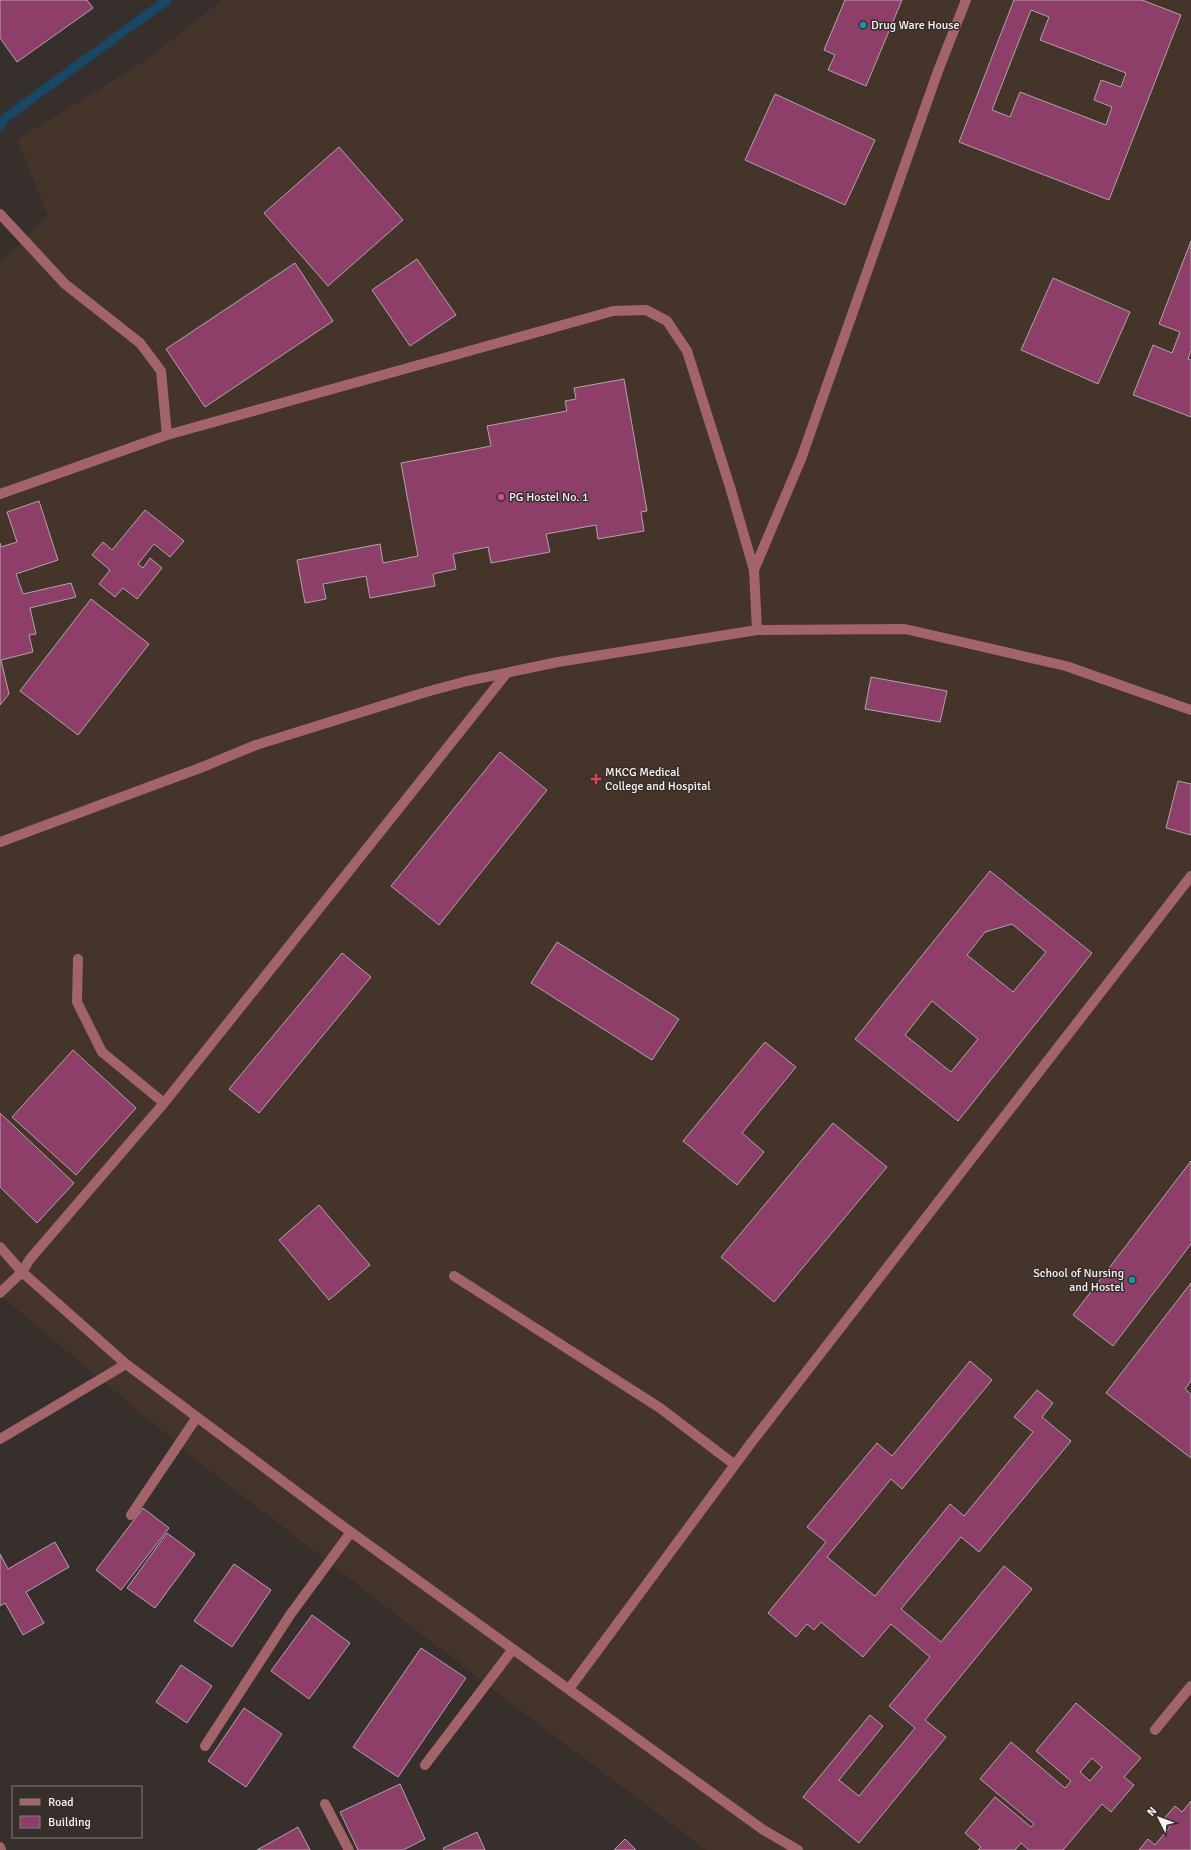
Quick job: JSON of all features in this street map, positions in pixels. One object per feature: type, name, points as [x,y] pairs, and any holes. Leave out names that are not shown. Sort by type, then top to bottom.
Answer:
[{"type":"street","points":[[754,570],[801,459],[935,79],[966,0]]},
{"type":"street","points":[[0,214],[65,284],[140,343],[161,371],[167,435]]},
{"type":"street","points":[[0,494],[167,435],[613,311],[646,310],[667,322],[687,351],[730,487],[754,570],[757,630]]},
{"type":"street","points":[[0,842],[200,768],[256,745],[426,692],[467,681],[558,662],[757,630],[905,629],[1066,666],[1191,710]]},
{"type":"street","points":[[0,1293],[22,1272],[35,1253],[164,1103],[506,674]]},
{"type":"street","points":[[569,1689],[735,1465],[1191,876]]},
{"type":"street","points":[[78,959],[77,1002],[102,1052],[164,1103]]},
{"type":"street","points":[[0,1247],[22,1272],[126,1364],[351,1532],[762,1829],[794,1849]]},
{"type":"street","points":[[454,1276],[660,1408],[735,1465]]},
{"type":"street","points":[[0,1439],[126,1364]]},
{"type":"street","points":[[131,1515],[197,1417]]},
{"type":"street","points":[[206,1746],[290,1615],[351,1532]]},
{"type":"street","points":[[425,1765],[513,1649]]},
{"type":"street","points":[[1155,1730],[1191,1686]]},
{"type":"street","points":[[325,1804],[349,1850]]},
{"type":"shaded area","name":"MKCG Medical College and Hospital","points":[[222,0],[1191,0],[1191,1850],[706,1850],[507,1700],[203,1465],[0,1295],[0,264],[48,216],[17,140],[148,59]]},
{"type":"building","points":[[0,0],[87,0],[93,8],[17,62],[0,38]]},
{"type":"building","name":"Drug Ware House","points":[[845,0],[902,0],[866,86],[828,70],[835,55],[824,50]]},
{"type":"building","points":[[1014,0],[1142,0],[1181,15],[1109,200],[959,142]],"holes":[[[1031,10],[1049,17],[1040,40],[1126,73],[1121,87],[1101,80],[1094,100],[1112,107],[1106,125],[1020,92],[1010,117],[992,110]]]},
{"type":"building","points":[[775,94],[875,140],[845,205],[745,160]]},
{"type":"building","points":[[339,147],[403,220],[328,286],[264,213]]},
{"type":"building","points":[[1191,241],[1191,350],[1188,359],[1191,360],[1191,417],[1133,395],[1153,345],[1172,353],[1180,332],[1159,324]]},
{"type":"building","points":[[417,259],[456,315],[410,346],[372,290]]},
{"type":"building","points":[[295,263],[333,321],[205,407],[166,349]]},
{"type":"building","points":[[1053,278],[1130,312],[1098,384],[1021,350]]},
{"type":"building","name":"PG Hostel No. 1","points":[[624,379],[647,511],[641,512],[644,531],[598,539],[596,525],[546,534],[550,552],[491,563],[488,547],[453,554],[456,569],[433,574],[435,586],[370,598],[366,576],[323,584],[326,599],[305,603],[297,560],[380,544],[383,563],[418,556],[401,463],[491,446],[487,426],[567,411],[565,401],[576,399],[574,388]]},
{"type":"building","points":[[39,501],[58,560],[16,574],[23,594],[71,583],[76,597],[30,608],[36,634],[29,635],[33,652],[1,660],[9,694],[0,705],[0,543],[1,547],[17,542],[7,512]]},
{"type":"building","points":[[145,510],[184,541],[170,557],[154,544],[138,564],[143,568],[150,558],[162,568],[137,599],[123,588],[115,597],[99,584],[110,570],[92,555],[103,542],[112,550]]},
{"type":"building","points":[[91,599],[149,644],[78,735],[20,691]]},
{"type":"building","points":[[871,677],[947,691],[940,722],[865,709]]},
{"type":"building","points":[[500,752],[547,790],[439,925],[391,886]]},
{"type":"building","points":[[1178,781],[1191,784],[1191,835],[1166,828]]},
{"type":"building","points":[[990,871],[1092,953],[958,1121],[855,1039]],"holes":[[[1012,924],[1046,952],[1013,992],[967,955],[985,932]],[[932,1001],[978,1039],[951,1072],[905,1035]]]},
{"type":"building","points":[[557,942],[679,1019],[652,1060],[531,983]]},
{"type":"building","points":[[342,953],[371,977],[259,1113],[229,1089]]},
{"type":"building","points":[[765,1042],[796,1067],[742,1133],[764,1152],[737,1185],[683,1141]]},
{"type":"building","points":[[73,1050],[136,1108],[76,1175],[12,1117]]},
{"type":"building","points":[[0,1113],[74,1183],[37,1223],[0,1187]]},
{"type":"building","points":[[833,1123],[887,1167],[774,1302],[721,1257]]},
{"type":"building","name":"School of Nursing and Hostel","points":[[1191,1161],[1191,1244],[1113,1346],[1073,1315]]},
{"type":"building","points":[[319,1205],[370,1265],[329,1300],[279,1240]]},
{"type":"building","points":[[1191,1283],[1191,1381],[1185,1389],[1191,1394],[1191,1458],[1106,1393]]},
{"type":"building","points":[[970,1361],[992,1380],[902,1489],[891,1479],[827,1557],[875,1596],[950,1504],[964,1516],[1033,1432],[1014,1417],[1037,1390],[1053,1403],[1042,1417],[1071,1441],[979,1552],[961,1537],[901,1609],[941,1642],[1004,1566],[1032,1589],[925,1720],[946,1737],[859,1843],[803,1797],[870,1715],[883,1726],[839,1780],[859,1796],[915,1728],[889,1706],[930,1657],[891,1624],[863,1657],[821,1622],[814,1630],[807,1624],[796,1637],[768,1613],[826,1542],[807,1527],[877,1443],[892,1456]]},
{"type":"building","points":[[143,1508],[169,1528],[121,1590],[96,1570]]},
{"type":"building","points":[[167,1533],[195,1554],[155,1608],[127,1588]]},
{"type":"building","points":[[55,1542],[69,1567],[26,1592],[44,1623],[23,1635],[5,1603],[0,1606],[0,1554],[8,1569]]},
{"type":"building","points":[[234,1564],[271,1590],[232,1647],[194,1621]]},
{"type":"building","points":[[312,1615],[350,1643],[309,1699],[271,1671]]},
{"type":"building","points":[[421,1648],[466,1678],[398,1777],[353,1747]]},
{"type":"building","points":[[181,1665],[212,1686],[187,1723],[156,1702]]},
{"type":"building","points":[[1076,1703],[1141,1758],[1124,1777],[1134,1785],[1111,1812],[1102,1804],[1063,1850],[1029,1850],[1021,1843],[1015,1850],[978,1850],[981,1847],[965,1833],[995,1797],[1031,1827],[1034,1824],[980,1779],[1011,1742],[1065,1788],[1071,1781],[1036,1751]],"holes":[[[1092,1758],[1102,1767],[1090,1781],[1080,1772]]]},
{"type":"building","points":[[244,1708],[282,1734],[246,1787],[208,1761]]},
{"type":"building","points":[[400,1784],[425,1839],[403,1850],[358,1850],[340,1812]]},
{"type":"building","points":[[1191,1801],[1191,1850],[1139,1850],[1148,1839],[1155,1845],[1170,1827],[1163,1820],[1175,1806],[1182,1812]]},
{"type":"building","points":[[298,1827],[310,1850],[257,1850]]},
{"type":"building","points":[[477,1832],[485,1850],[444,1850],[443,1848]]},
{"type":"building","points":[[625,1839],[636,1850],[614,1850]]},
{"type":"waterway","points":[[0,127],[5,118],[167,0]]},
{"type":"place","name":"Drug Ware House","points":[[863,25]]},
{"type":"place","name":"PG Hostel No. 1","points":[[501,497]]},
{"type":"place","name":"MKCG Medical College and Hospital","points":[[596,779]]},
{"type":"place","name":"School of Nursing and Hostel","points":[[1132,1280]]}]
